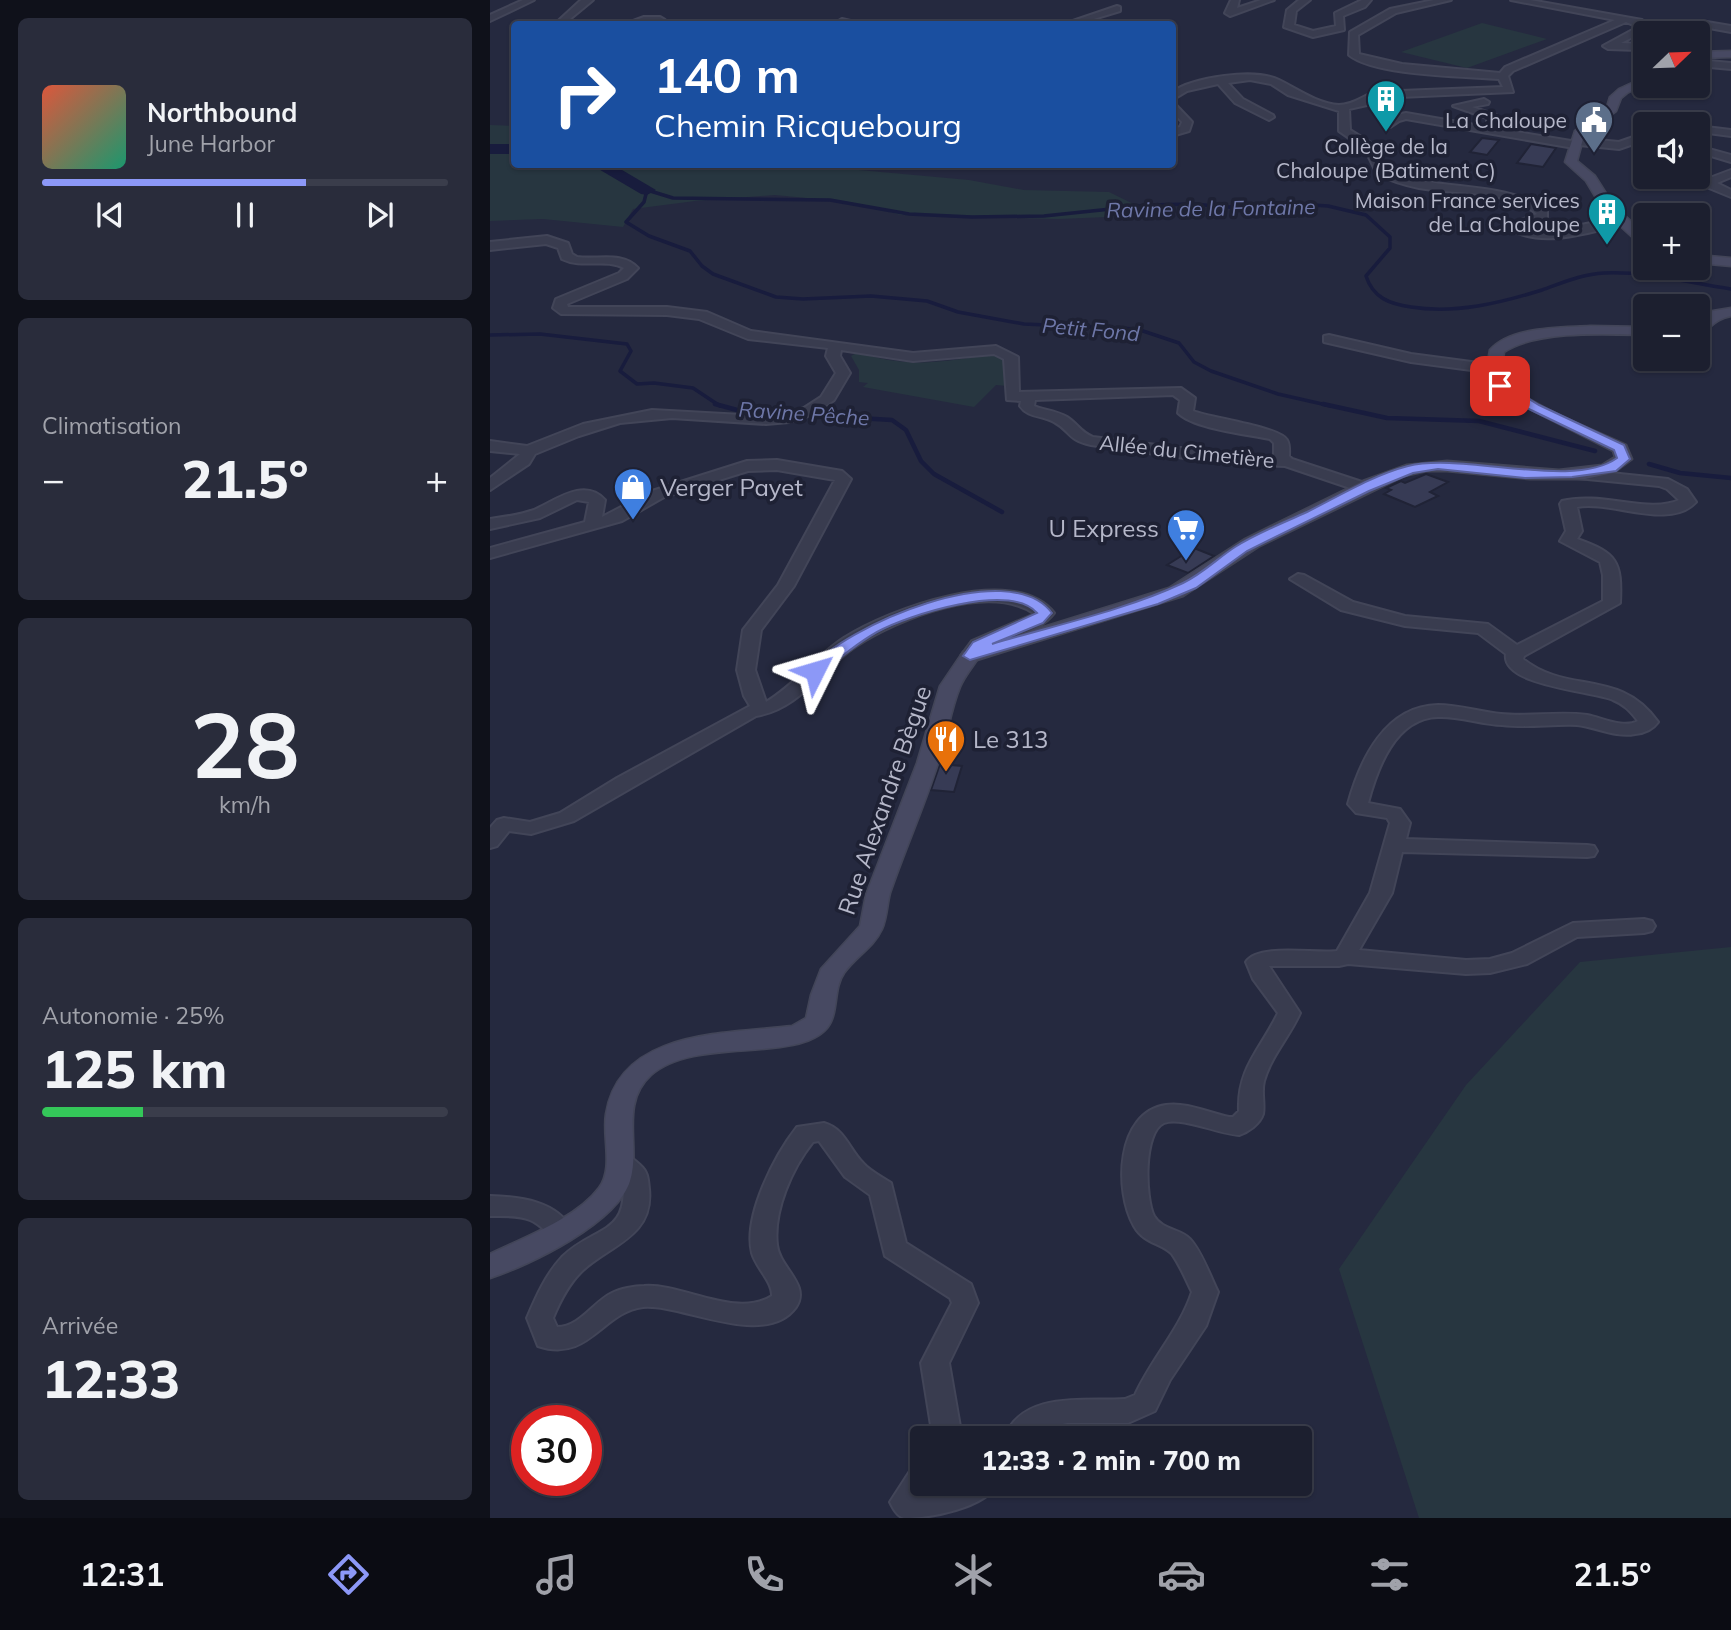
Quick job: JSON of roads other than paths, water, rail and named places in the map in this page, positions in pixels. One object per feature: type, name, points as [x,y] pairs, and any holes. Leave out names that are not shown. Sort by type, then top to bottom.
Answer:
[{"type":"main road","points":[[1710,55],[1731,54]]},
{"type":"main road","points":[[1633,86],[1616,97],[1612,109],[1588,126],[1575,143],[1571,162],[1591,179],[1609,208],[1633,231]]},
{"type":"main road","points":[[1710,260],[1731,262]]},
{"type":"main road","points":[[1710,317],[1731,313]]},
{"type":"main road","points":[[970,656],[1176,592],[1204,577],[1242,548],[1365,488],[1424,466],[1525,474],[1572,474],[1611,468],[1624,459],[1619,448],[1508,393],[1495,379],[1494,369],[1500,346],[1522,338],[1589,331],[1633,331]]},
{"type":"main road","name":"Rue Alexandre Bègue","points":[[490,1267],[560,1231],[607,1198],[616,1180],[620,1162],[619,1112],[624,1092],[634,1075],[651,1061],[674,1051],[793,1035],[806,1031],[818,1022],[823,995],[833,969],[852,952],[871,928],[878,895],[928,763],[950,686],[970,656]]},
{"type":"street","points":[[490,11],[530,0]]},
{"type":"street","points":[[562,21],[580,4],[589,0]]},
{"type":"street","points":[[1235,0],[1230,13],[1270,0]]},
{"type":"street","points":[[1306,0],[1292,8],[1288,16],[1289,27],[1312,34],[1341,27],[1338,15],[1365,3],[1400,10]]},
{"type":"street","points":[[1447,0],[1379,17],[1353,34],[1354,55],[1362,60],[1384,64],[1503,76]]},
{"type":"street","points":[[1515,0],[1634,21]]},
{"type":"street","points":[[1079,21],[1117,9]]},
{"type":"street","points":[[1503,76],[1509,69],[1626,19]]},
{"type":"street","points":[[640,21],[660,20],[658,21]]},
{"type":"street","points":[[1710,26],[1731,29]]},
{"type":"street","points":[[1633,33],[1608,46],[1633,47]]},
{"type":"street","points":[[1710,64],[1731,66]]},
{"type":"street","points":[[1503,76],[1509,90]]},
{"type":"street","points":[[1176,95],[1194,85],[1220,80],[1265,79],[1279,83],[1292,93],[1344,108],[1367,102],[1375,95],[1509,90],[1515,92],[1516,95],[1506,99],[1458,106],[1494,118],[1492,130]]},
{"type":"street","points":[[1220,80],[1239,101],[1269,117]]},
{"type":"street","points":[[1344,108],[1344,131],[1370,147],[1381,172],[1406,181],[1520,200],[1543,212],[1543,216],[1517,225],[1519,231],[1537,235],[1621,221]]},
{"type":"street","points":[[1176,109],[1187,122],[1185,129],[1176,133]]},
{"type":"street","points":[[1390,124],[1395,118],[1406,117],[1575,143],[1621,147],[1633,144]]},
{"type":"street","points":[[1710,130],[1731,133]]},
{"type":"street","points":[[1710,153],[1731,159]]},
{"type":"street","points":[[1731,173],[1712,181],[1719,190],[1731,194]]},
{"type":"street","points":[[490,246],[547,240],[564,246],[566,256],[573,261],[621,261],[632,268],[623,276],[561,302],[560,308],[566,311],[657,311],[702,315],[748,335],[913,357],[996,350],[1012,357],[1012,397],[1176,391],[1188,398],[1185,413],[1205,421],[1275,436],[1281,442],[1282,458],[1287,462],[1365,488]]},
{"type":"street","points":[[1329,339],[1411,358],[1494,369]]},
{"type":"street","points":[[490,446],[529,451],[566,435],[635,416],[674,414],[770,420],[800,413],[825,401],[843,373],[833,356],[838,345]]},
{"type":"street","name":"Allée du Cimetière","points":[[1029,396],[1027,406],[1030,410],[1066,421],[1076,436],[1091,441],[1228,459],[1287,462]]},
{"type":"street","points":[[490,485],[524,461],[529,451]]},
{"type":"street","points":[[490,553],[616,518],[673,488],[747,466],[777,465],[837,474],[843,478],[786,586],[752,630],[746,670],[753,696],[761,709]]},
{"type":"street","points":[[1515,653],[1611,603],[1610,562],[1604,554],[1568,541],[1574,531],[1568,504],[1582,499],[1660,509],[1681,507],[1688,502],[1683,493],[1670,484],[1650,479],[1572,474]]},
{"type":"street","points":[[490,524],[538,513],[561,500],[584,496],[597,500],[593,524]]},
{"type":"street","points":[[1297,579],[1347,606],[1405,621],[1482,628],[1515,653]]},
{"type":"street","points":[[490,842],[497,821],[531,828],[567,817],[750,712],[771,707],[848,644],[874,628],[910,613],[996,595],[1024,598],[1037,604],[1045,613],[1038,620],[978,645],[970,656]]},
{"type":"street","points":[[1345,956],[1381,893],[1401,823],[1393,813],[1363,809],[1358,804],[1364,781],[1375,754],[1387,738],[1415,716],[1432,711],[1452,712],[1502,720],[1586,721],[1626,730],[1643,728],[1649,722],[1643,711],[1634,704],[1597,687],[1537,677],[1520,668],[1514,660],[1515,653]]},
{"type":"street","points":[[1395,845],[1587,851]]},
{"type":"street","points":[[1030,1426],[1038,1418],[1066,1409],[1126,1412],[1145,1403],[1159,1373],[1197,1318],[1205,1292],[1180,1245],[1159,1237],[1143,1219],[1136,1194],[1138,1140],[1143,1128],[1152,1118],[1164,1113],[1239,1126],[1251,1113],[1249,1099],[1258,1062],[1282,1029],[1289,1013],[1283,998],[1257,970],[1256,962],[1262,959],[1339,959],[1345,956],[1466,967],[1490,966],[1518,959],[1573,930],[1644,926]]},
{"type":"street","points":[[620,1162],[635,1175],[637,1212],[626,1228],[575,1261],[548,1297],[540,1318],[548,1338],[567,1338],[584,1330],[620,1301],[646,1296],[688,1307],[728,1313],[767,1313],[785,1301],[786,1287],[768,1265],[763,1247],[764,1221],[795,1145],[806,1133],[824,1132],[833,1140],[854,1170],[882,1190],[894,1249],[962,1292],[965,1303],[935,1363],[947,1426]]},
{"type":"street","points":[[490,1206],[540,1212],[555,1223],[560,1231]]},
{"type":"street","points":[[910,1495],[905,1503],[918,1512],[937,1508],[960,1496]]},
{"type":"waterway","name":"Ravine de la Fontaine","points":[[490,149],[511,149]]},
{"type":"waterway","name":"Ravine de la Fontaine","points":[[606,168],[647,190]]},
{"type":"waterway","name":"Ravine de la Fontaine","points":[[1331,406],[1278,394],[1211,371],[1194,362],[1179,343],[1137,329],[1024,324],[958,312],[927,301],[871,296],[803,299],[776,297],[713,274],[702,266],[690,251],[649,236],[626,222],[644,202],[647,190],[673,198],[830,200],[909,214],[972,217],[1044,216],[1149,205],[1192,204],[1254,209],[1265,204],[1280,203],[1328,206],[1366,215],[1390,237],[1390,248],[1366,276],[1369,284],[1383,299],[1403,306],[1428,309],[1478,306],[1526,295],[1580,277],[1604,273],[1652,276],[1731,289]]},
{"type":"waterway","name":"Ravine Pêche","points":[[490,335],[540,334],[627,344],[631,351],[620,371],[637,384],[654,383],[693,388],[718,405]]},
{"type":"waterway","name":"Petit Fond","points":[[1323,404],[1387,418],[1479,421],[1595,451]]},
{"type":"waterway","name":"Ravine Pêche","points":[[718,405],[737,410],[786,414]]},
{"type":"waterway","name":"Ravine Pêche","points":[[807,415],[892,420],[906,430],[921,461],[934,474],[1002,512]]},
{"type":"waterway","name":"Petit Fond","points":[[1649,464],[1680,473],[1731,478]]},
{"type":"place","name":"Collège de la Chaloupe (Batiment C)","points":[[1386,133]]},
{"type":"place","name":"La Chaloupe","points":[[1594,154]]},
{"type":"place","name":"Maison France services de La Chaloupe","points":[[1607,246]]},
{"type":"place","name":"Verger Payet","points":[[633,521]]},
{"type":"place","name":"U Express","points":[[1186,562]]},
{"type":"place","name":"Le 313","points":[[946,773]]}]
